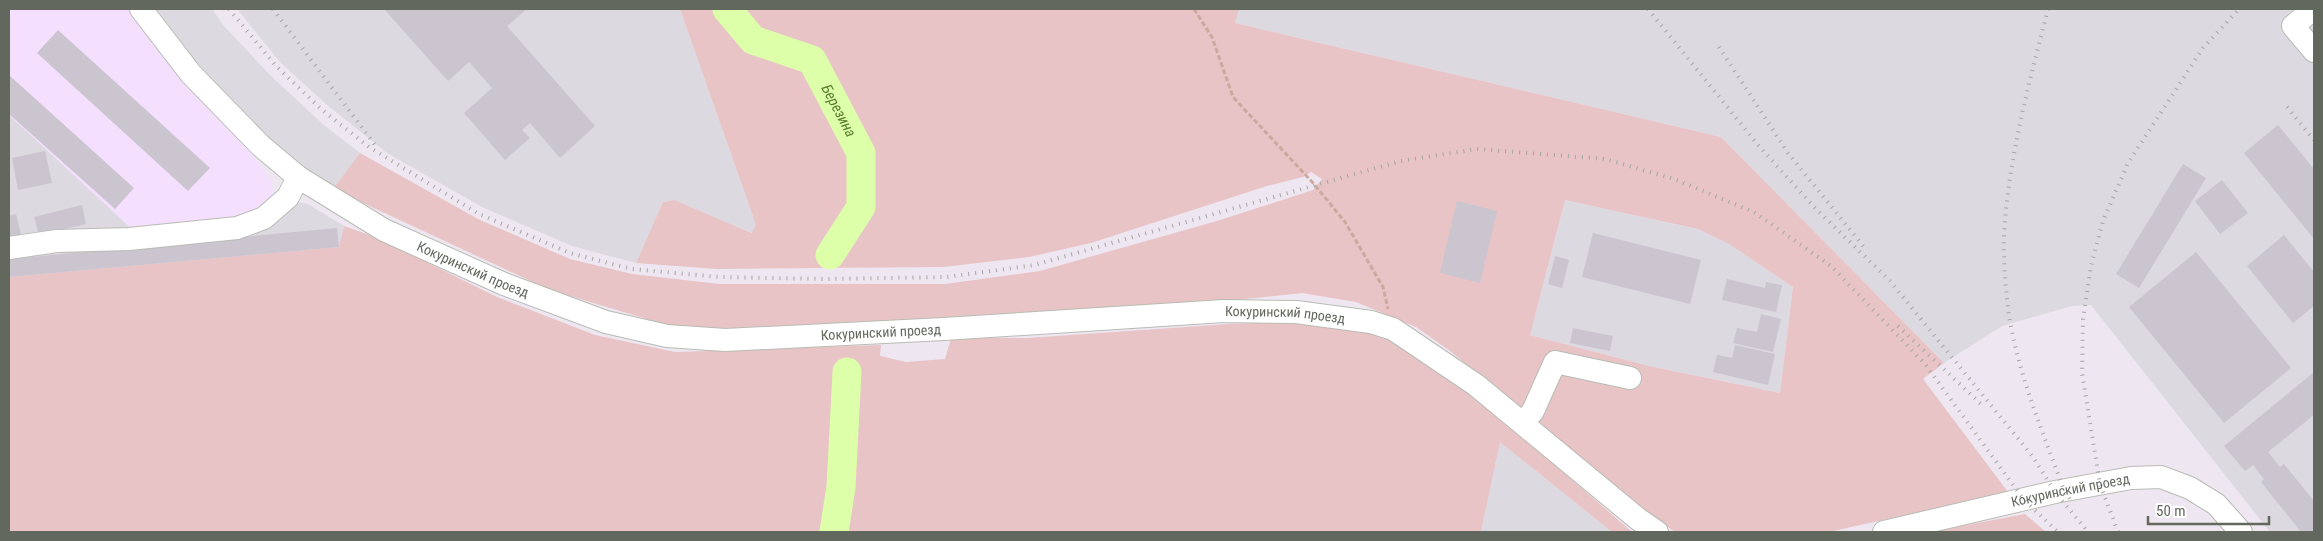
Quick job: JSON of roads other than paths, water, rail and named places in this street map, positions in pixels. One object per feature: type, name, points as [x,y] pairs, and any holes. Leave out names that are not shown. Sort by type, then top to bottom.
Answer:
[{"type":"street","name":"Кокуринский проезд","points":[[141,9],[191,74],[261,146],[298,177],[384,230],[504,284],[606,322],[667,336],[725,340],[944,329],[1224,310],[1296,312],[1371,322],[1393,329],[1476,385],[1638,519],[1657,532]]},
{"type":"street","points":[[2313,9],[2293,26],[2314,51]]},
{"type":"street","points":[[9,248],[57,241],[129,239],[237,228],[264,218],[288,197],[298,177]]},
{"type":"street","points":[[1523,423],[1533,410],[1556,362],[1630,378]]},
{"type":"street","name":"Кокуринский проезд","points":[[1884,532],[2055,492],[2131,478],[2161,477],[2190,488],[2216,504],[2241,532]]},
{"type":"waterway","name":"Березина","points":[[727,9],[753,40],[812,60],[861,153],[861,207],[830,255]]},
{"type":"waterway","name":"Березина","points":[[834,532],[841,487],[847,372]]},
{"type":"railway","points":[[229,9],[276,66],[321,109],[369,147],[479,214],[570,253],[632,269],[719,277],[825,279],[947,277],[1034,265],[1401,161],[1477,149],[1605,159],[1674,179],[1754,212],[1831,266],[1925,364],[2024,500],[2058,532]]},
{"type":"railway","points":[[273,9],[378,149]]},
{"type":"railway","points":[[1648,9],[1758,145],[1814,207],[1890,281],[2033,457],[2055,492],[2088,532]]},
{"type":"railway","points":[[2048,9],[2027,93],[2010,179],[2006,207],[2004,266],[2009,316],[2019,360],[2032,404],[2064,490],[2071,501]]},
{"type":"railway","points":[[2118,532],[2100,484],[2082,373],[2083,319],[2091,266],[2103,221],[2128,163],[2203,48],[2239,9]]},
{"type":"railway","points":[[1719,47],[1788,153],[1864,247]]},
{"type":"railway","points":[[2287,107],[2314,140]]},
{"type":"railway","points":[[1898,326],[1983,406]]}]
